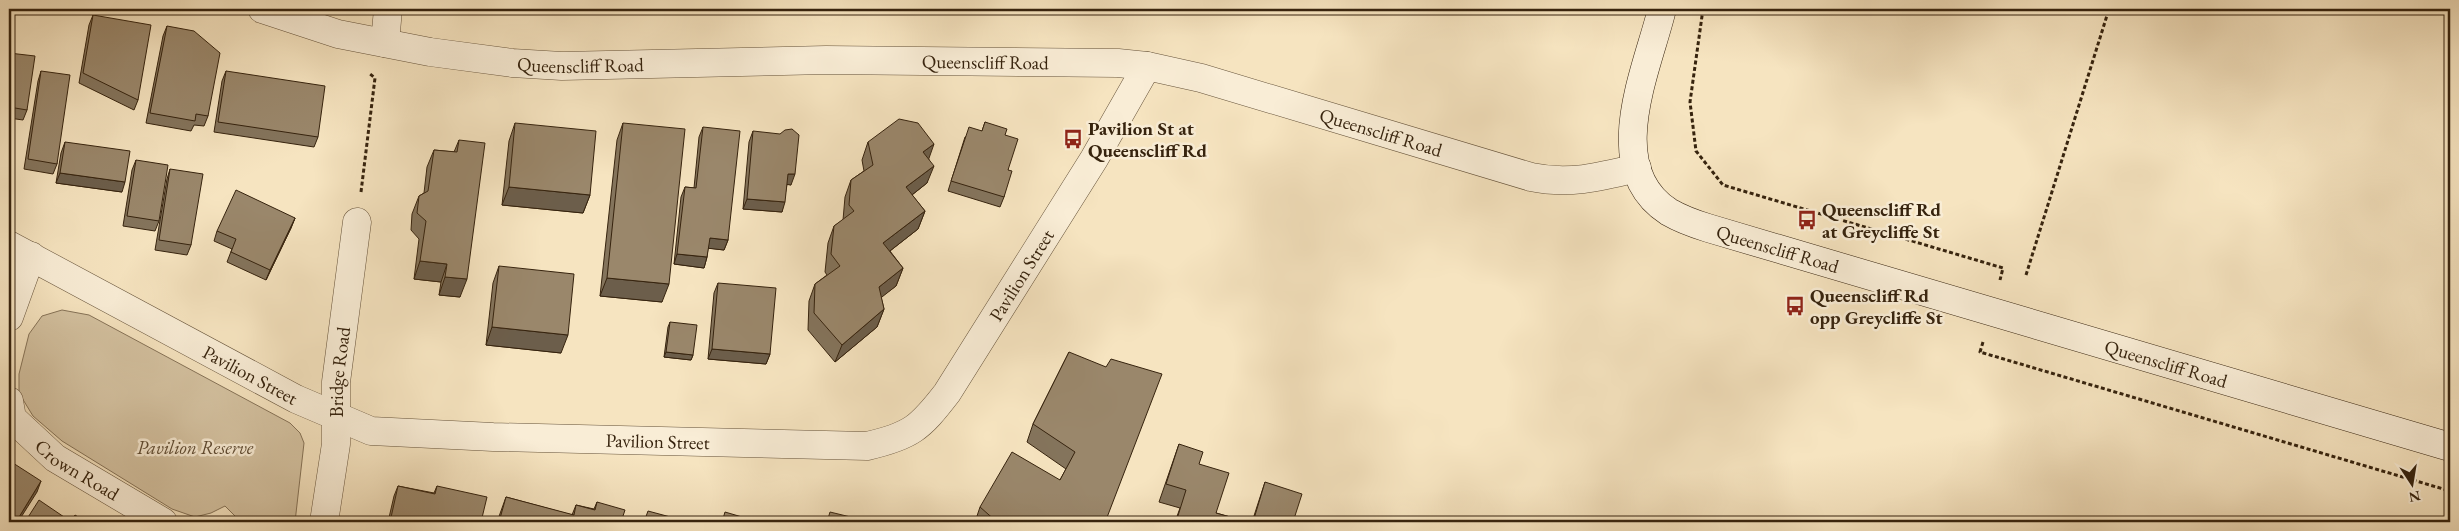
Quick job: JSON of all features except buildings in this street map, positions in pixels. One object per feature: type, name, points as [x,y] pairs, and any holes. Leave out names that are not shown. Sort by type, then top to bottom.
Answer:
[{"type":"street","name":"Queenscliff Road","points":[[262,9],[338,34],[385,43],[478,59],[562,66],[836,60],[1118,63],[1147,66],[1201,78],[1531,177],[1569,182],[1591,180],[1637,168],[1646,188],[1658,203],[1684,220],[2450,447]]},
{"type":"street","points":[[385,43],[388,9]]},
{"type":"street","points":[[1637,168],[1632,134],[1634,112],[1662,9]]},
{"type":"street","name":"Pavilion Street","points":[[20,250],[296,399],[371,431],[493,437],[867,446],[896,440],[926,420],[946,392],[1094,160],[1147,66]]},
{"type":"street","name":"Bridge Road","points":[[324,522],[336,444],[336,382],[357,222]]},
{"type":"street","points":[[9,317],[20,250]]},
{"type":"street","name":"Crown Road","points":[[9,401],[12,418],[55,458],[163,522]]},
{"type":"path","points":[[1704,9],[1690,102],[1696,151],[1723,185],[2003,268]]},
{"type":"path","points":[[2026,275],[2109,9]]},
{"type":"path","points":[[361,192],[375,78]]},
{"type":"path","points":[[1980,352],[2450,491]]},
{"type":"green space","name":"Pavilion Reserve","points":[[62,310],[89,315],[290,423],[300,433],[304,443],[295,522],[241,522],[225,506],[211,513],[195,517],[172,509],[62,441],[33,416],[19,393],[19,374],[29,334],[42,316]]},
{"type":"place","name":"Pavilion St at Queenscliff Rd","points":[[1073,139]]},
{"type":"place","name":"Queenscliff Rd at Greycliffe St","points":[[1807,220]]},
{"type":"place","name":"Queenscliff Rd opp Greycliffe St","points":[[1795,306]]}]
